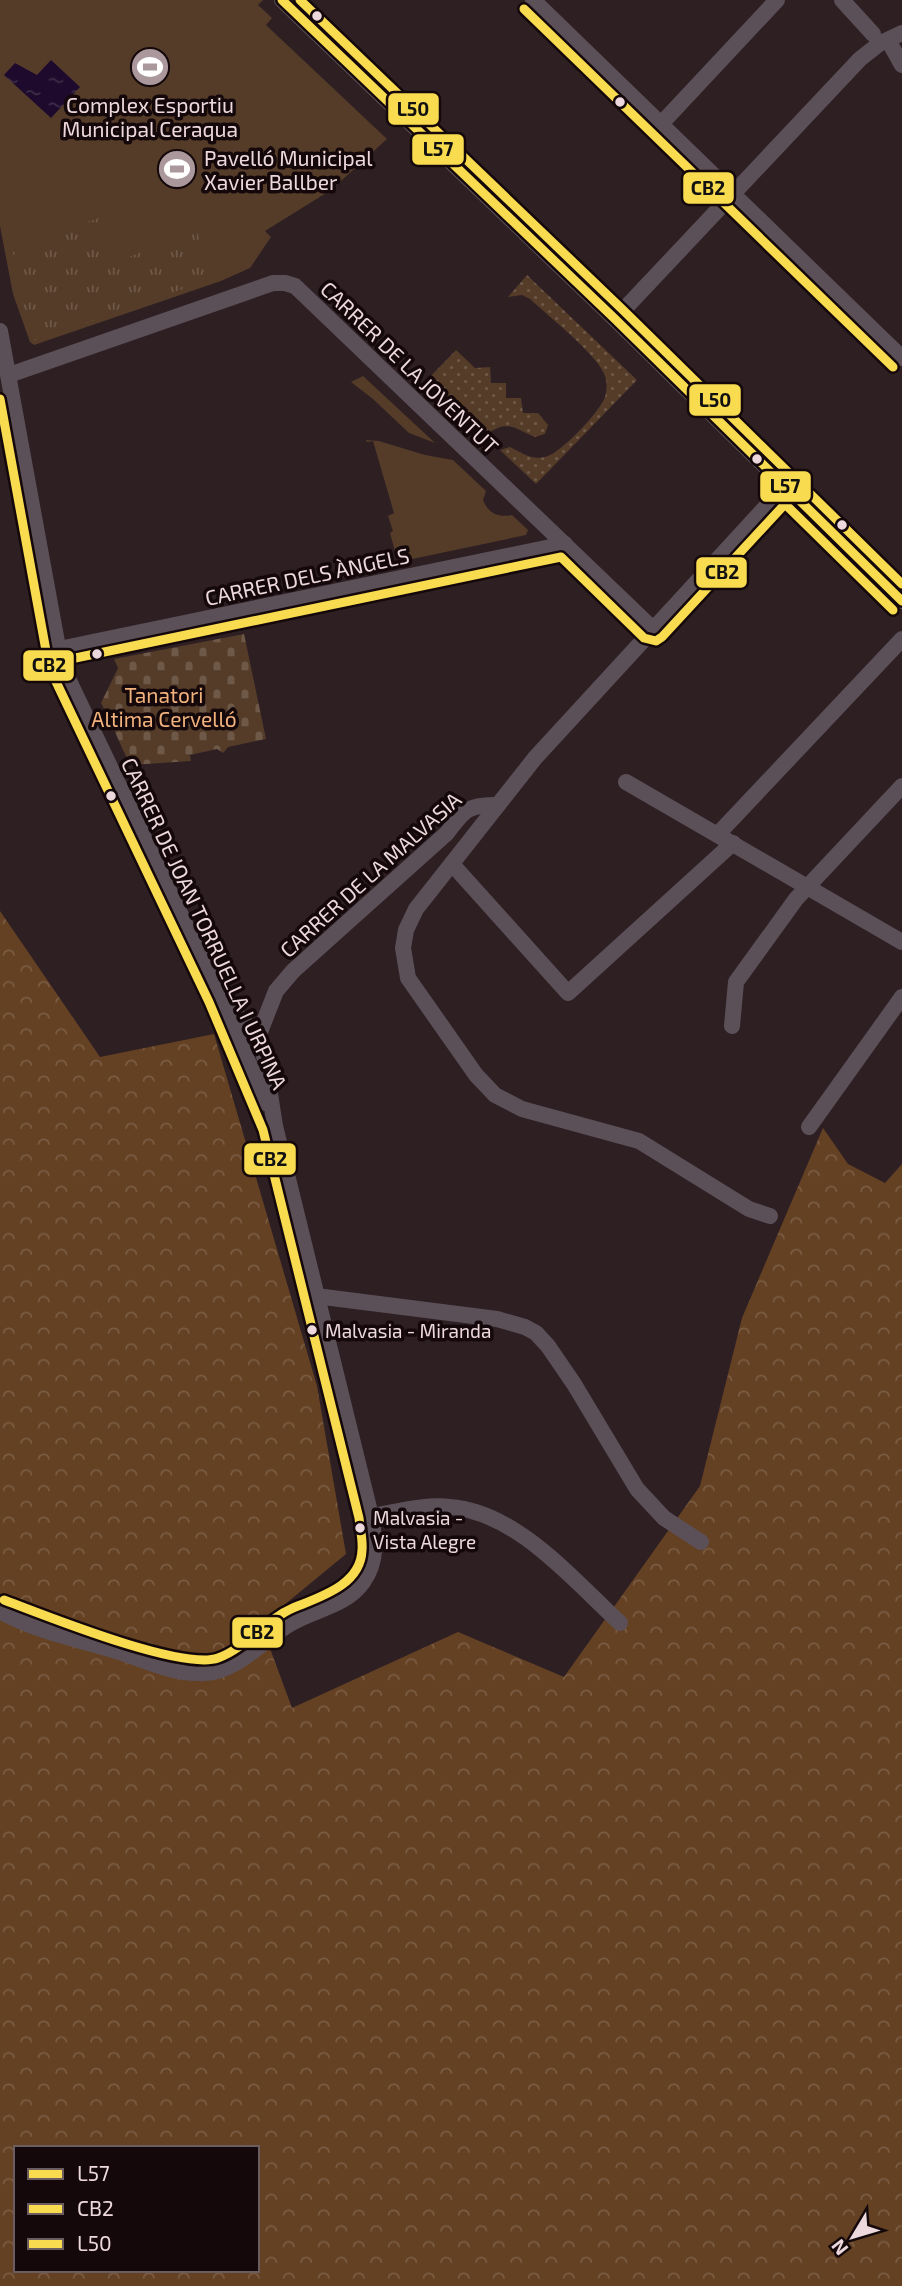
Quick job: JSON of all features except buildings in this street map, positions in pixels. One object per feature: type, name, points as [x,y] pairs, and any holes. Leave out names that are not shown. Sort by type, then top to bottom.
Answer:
[{"type":"street","points":[[533,0],[902,358]]},
{"type":"street","points":[[661,124],[777,0]]},
{"type":"street","points":[[842,0],[888,36],[902,65]]},
{"type":"street","points":[[287,2],[902,601]]},
{"type":"street","points":[[615,319],[860,60],[888,36]]},
{"type":"street","name":"CARRER DE LA JOVENTUT","points":[[9,376],[263,286],[274,283],[295,286],[653,629]]},
{"type":"street","name":"CARRER DE JOAN TORRUELLA I URPINA","points":[[0,331],[66,679],[220,998],[275,1126]]},
{"type":"street","points":[[770,1216],[749,1209],[639,1141],[522,1109],[495,1095],[415,990],[408,978],[403,958],[404,939],[416,909],[535,758],[785,486]]},
{"type":"street","name":"CARRER DELS ÀNGELS","points":[[59,649],[565,544]]},
{"type":"street","points":[[718,834],[902,639]]},
{"type":"street","points":[[626,782],[902,942]]},
{"type":"street","points":[[732,1026],[736,982],[807,888],[902,786]]},
{"type":"street","name":"CARRER DE LA MALVASIA","points":[[258,1037],[276,991],[293,971],[447,833],[468,808],[477,804],[498,805]]},
{"type":"street","points":[[452,864],[568,993],[733,843]]},
{"type":"street","points":[[809,1128],[902,997]]},
{"type":"street","points":[[0,1611],[59,1634],[175,1670],[200,1673],[221,1670],[242,1659],[293,1622],[338,1604],[361,1585],[373,1563],[375,1548],[370,1516],[275,1126],[266,1066],[258,1037],[220,998]]},
{"type":"street","points":[[316,1296],[497,1319],[526,1327],[536,1333],[575,1384],[637,1489],[664,1518],[701,1542]]},
{"type":"street","points":[[370,1516],[448,1506],[464,1508],[497,1520],[539,1548],[620,1623]]},
{"type":"green space","name":"Pavelló Municipal Xavier Ballber","points":[[0,0],[263,0],[258,5],[272,18],[266,25],[387,139],[331,190],[265,231],[271,237],[250,268],[221,281],[34,345],[30,342],[13,294],[0,226]]},
{"type":"green space","points":[[99,218],[115,262],[197,232],[214,278],[35,341],[19,296],[27,292],[11,248]]},
{"type":"green space","points":[[527,275],[637,380],[536,484],[500,450],[510,447],[535,458],[552,454],[579,432],[596,412],[605,397],[606,383],[601,368],[593,358],[530,299],[522,295],[508,297]]},
{"type":"green space","points":[[456,350],[475,368],[490,367],[491,383],[506,383],[506,398],[521,398],[523,413],[538,413],[548,425],[545,434],[535,437],[505,426],[485,436],[426,381]]},
{"type":"green space","points":[[363,376],[435,443],[409,433],[351,382]]},
{"type":"green space","points":[[366,440],[379,441],[425,455],[453,460],[486,491],[483,500],[488,508],[498,515],[512,515],[528,530],[526,535],[398,562],[388,516],[394,513],[373,441]]},
{"type":"green space","name":"Tanatori Altima Cervelló","points":[[244,634],[266,739],[228,747],[223,753],[217,749],[190,755],[191,761],[131,765],[101,703],[118,668],[114,659]]},
{"type":"green space","points":[[0,911],[100,1057],[214,1034],[317,1386],[346,1554],[261,1624],[292,1708],[458,1632],[564,1677],[700,1486],[742,1318],[823,1128],[848,1164],[885,1183],[902,1164],[902,2286],[0,2286]]},
{"type":"water","points":[[51,60],[80,87],[51,118],[4,75],[15,63],[37,75]]},
{"type":"transit line","name":"L57","points":[[282,0],[615,319],[902,601]]},
{"type":"transit line","name":"L50","points":[[300,0],[623,310],[902,584]]},
{"type":"transit line","name":"CB2","points":[[524,9],[893,367]]},
{"type":"transit line","name":"CB2","points":[[0,399],[49,667],[209,1002],[263,1130],[359,1518],[362,1546],[360,1562],[347,1581],[326,1594],[283,1613],[238,1648],[218,1658],[200,1660],[175,1657],[145,1649],[4,1600]]},
{"type":"transit line","name":"CB2","points":[[61,661],[561,557],[644,638],[656,641],[785,504],[893,610]]},
{"type":"place","name":"Complex Esportiu Municipal Ceraqua","points":[[150,67]]},
{"type":"place","name":"Pavelló Municipal Xavier Ballber","points":[[177,169]]},
{"type":"place","name":"Malvasia - Miranda","points":[[312,1330]]},
{"type":"place","name":"Malvasia - Vista Alegre","points":[[360,1528]]}]
